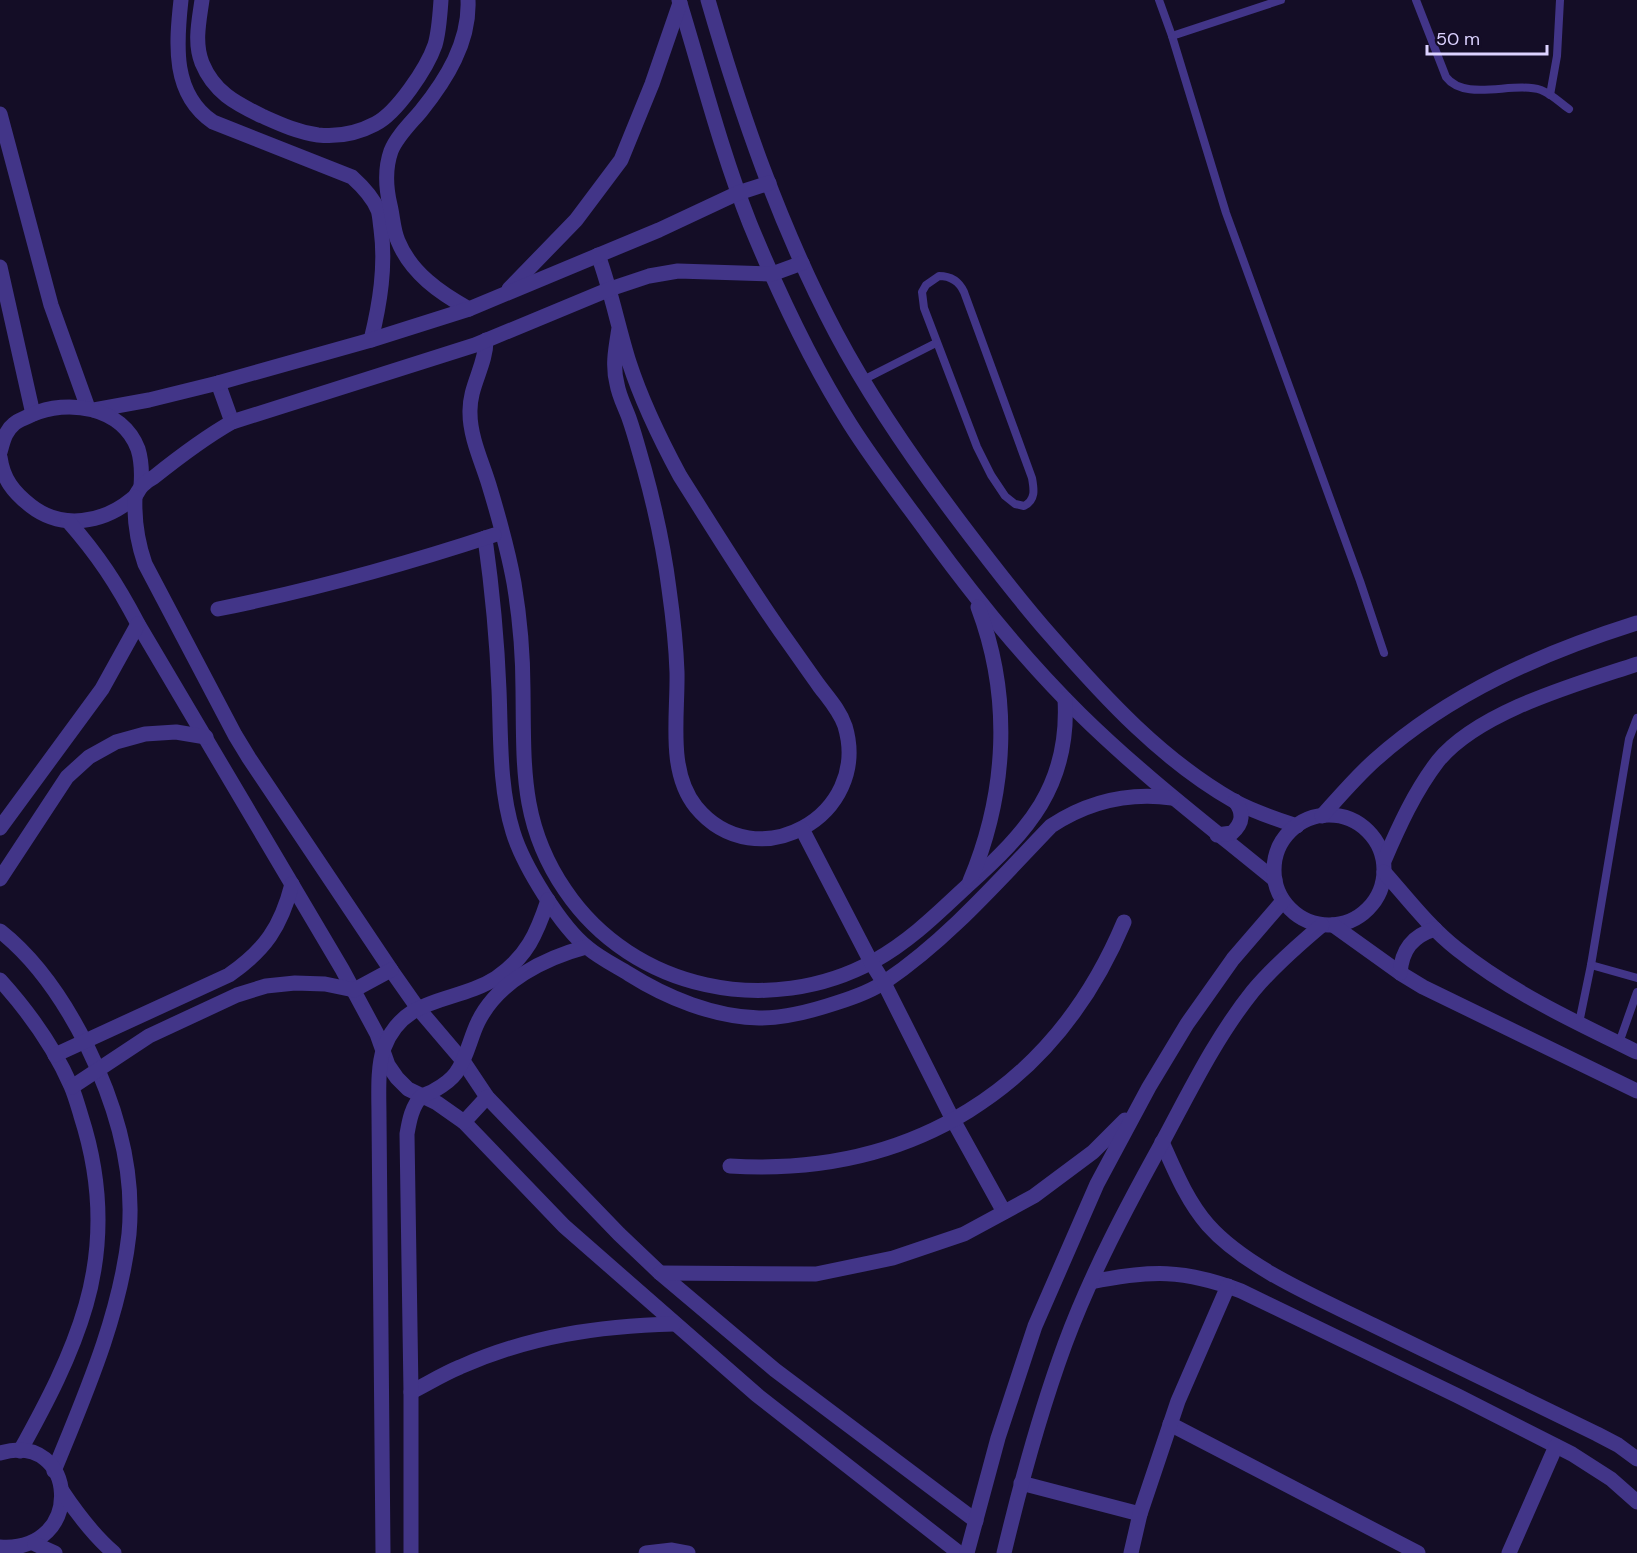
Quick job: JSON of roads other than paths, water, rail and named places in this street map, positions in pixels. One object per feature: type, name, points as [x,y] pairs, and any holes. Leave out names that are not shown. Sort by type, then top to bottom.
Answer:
[{"type":"street","points":[[181,0],[178,46],[181,76],[188,98],[199,113],[213,122],[352,177],[363,187],[378,210],[383,243],[382,276],[371,340]]},
{"type":"street","points":[[202,0],[197,37],[202,62],[214,84],[233,102],[287,128],[318,135],[354,132],[377,123],[408,93],[435,44],[441,0]]},
{"type":"street","points":[[468,0],[465,29],[459,50],[441,84],[404,130],[391,151],[387,174],[388,197],[398,241],[415,269],[439,292],[469,309]]},
{"type":"street","points":[[708,0],[738,100],[802,263],[863,380],[932,486],[1028,610],[1078,667],[1152,741],[1178,763],[1235,801],[1297,826]]},
{"type":"street","points":[[680,1],[738,193],[794,322],[849,422],[974,596],[1022,655],[1140,770],[1275,880]]},
{"type":"street","points":[[505,294],[576,220],[621,160],[648,93],[680,1]]},
{"type":"street","points":[[0,114],[51,305],[91,409],[112,419],[126,431],[137,448],[142,466],[136,531],[146,564],[235,735],[314,858],[391,970],[417,1007],[463,1061],[487,1097],[660,1273],[775,1370],[976,1521]]},
{"type":"street","points":[[377,123],[384,131],[391,151]]},
{"type":"street","points":[[0,453],[7,422],[48,408],[68,406],[91,409],[149,400],[371,340],[469,309],[659,230],[738,193],[769,183]]},
{"type":"street","points":[[598,255],[641,395],[652,423],[680,476],[779,629],[836,708],[844,724],[849,759],[843,784],[830,807],[817,820],[789,835],[767,838],[746,837],[732,833],[702,813],[688,796],[682,783],[677,755],[677,669],[669,587],[644,467],[616,384],[614,356],[620,328]]},
{"type":"street","points":[[0,457],[5,485],[36,510],[68,521],[103,516],[120,508],[198,442],[232,422],[476,345],[610,289],[649,276],[678,272],[772,274],[802,263]]},
{"type":"street","points":[[0,267],[33,414]]},
{"type":"street","points":[[486,340],[486,353],[471,394],[471,428],[503,532],[514,584],[523,663],[523,753],[528,805],[534,828],[550,866],[567,893],[582,912],[613,942],[640,960],[669,974],[711,987],[755,992],[788,989],[837,977],[871,962],[902,944],[929,923],[1010,845],[1045,801],[1064,749],[1065,699]]},
{"type":"street","points":[[218,382],[232,422]]},
{"type":"street","points":[[68,521],[106,568],[206,737],[354,990],[377,1034],[388,1065],[397,1078],[408,1089],[444,1108],[464,1122],[564,1226],[757,1395],[959,1553]]},
{"type":"street","points":[[218,609],[332,584],[503,532]]},
{"type":"street","points":[[485,538],[493,593],[502,769],[513,833],[548,900],[586,947],[653,989],[687,1003],[740,1016],[759,1018],[788,1016],[846,1000],[884,983],[962,917],[1051,826],[1066,816],[1090,805],[1117,798],[1135,795],[1172,798]]},
{"type":"street","points":[[968,886],[994,808],[1001,746],[1000,700],[991,647],[974,596]]},
{"type":"street","points":[[1322,816],[1375,760],[1433,716],[1471,692],[1495,678],[1540,659],[1601,634],[1637,623]]},
{"type":"street","points":[[0,828],[102,688],[138,624]]},
{"type":"street","points":[[1004,1553],[1031,1446],[1066,1343],[1091,1282],[1129,1201],[1199,1073],[1252,992],[1282,959],[1327,925],[1355,919],[1372,904],[1383,883],[1384,867],[1400,822],[1439,760],[1467,735],[1519,707],[1554,692],[1637,664]]},
{"type":"street","points":[[0,879],[67,777],[89,757],[116,742],[146,734],[176,732],[206,737]]},
{"type":"street","points":[[1217,835],[1232,833],[1241,822],[1242,814],[1235,801]]},
{"type":"street","points":[[1637,1052],[1537,1002],[1458,950],[1435,929],[1384,867],[1376,841],[1361,825],[1341,817],[1322,816],[1305,821],[1289,832],[1278,850],[1274,870],[1275,880],[1284,901],[1300,917],[1327,925],[1400,973],[1449,1001],[1637,1091]]},
{"type":"street","points":[[802,830],[884,983],[953,1120],[1004,1212]]},
{"type":"street","points":[[55,1055],[229,975],[248,962],[264,946],[277,927],[292,884]]},
{"type":"street","points":[[383,1553],[379,1117],[382,1050],[396,1026],[417,1007],[472,990],[505,971],[538,932],[548,900]]},
{"type":"street","points":[[967,1553],[998,1438],[1035,1326],[1097,1184],[1138,1108],[1200,1005],[1233,959],[1284,901]]},
{"type":"street","points":[[730,1166],[788,1167],[845,1160],[901,1144],[953,1120],[1002,1088],[1046,1047],[1083,1001],[1099,976],[1124,922]]},
{"type":"street","points":[[1400,973],[1405,950],[1423,933],[1435,929]]},
{"type":"street","points":[[0,931],[41,972],[64,1005],[85,1042],[112,1105],[123,1146],[129,1189],[129,1232],[123,1274],[94,1368],[54,1471]]},
{"type":"street","points":[[411,1553],[407,1134],[411,1114],[422,1096],[446,1083],[456,1073],[479,1020],[510,985],[538,965],[554,957],[586,947]]},
{"type":"street","points":[[72,1087],[149,1036],[237,994],[266,986],[295,983],[325,984],[354,990],[391,970]]},
{"type":"street","points":[[0,980],[15,997],[55,1055],[72,1087],[85,1128],[95,1172],[99,1217],[95,1262],[86,1306],[68,1356],[46,1404],[6,1451]]},
{"type":"street","points":[[464,1122],[487,1097]]},
{"type":"street","points":[[660,1273],[816,1274],[893,1258],[963,1234],[1034,1196],[1093,1152],[1138,1108]]},
{"type":"street","points":[[1162,1142],[1189,1200],[1208,1225],[1231,1247],[1256,1264],[1321,1299],[1597,1434],[1618,1445],[1637,1459]]},
{"type":"street","points":[[1091,1282],[1156,1272],[1185,1274],[1228,1286],[1264,1301],[1572,1454],[1635,1497]]},
{"type":"street","points":[[1131,1553],[1140,1514],[1178,1401],[1228,1286]]},
{"type":"street","points":[[411,1392],[460,1367],[522,1345],[565,1334],[619,1326],[674,1324]]},
{"type":"street","points":[[1170,1424],[1418,1553]]},
{"type":"street","points":[[1509,1553],[1556,1446]]},
{"type":"street","points":[[6,1451],[35,1455],[54,1471],[62,1491],[79,1516],[114,1553]]},
{"type":"street","points":[[1021,1483],[1140,1514]]},
{"type":"street","points":[[0,1547],[23,1549],[46,1538],[60,1516],[62,1491]]},
{"type":"street","points":[[35,1545],[55,1553]]},
{"type":"street","points":[[646,1553],[672,1550],[688,1553]]},
{"type":"lane","points":[[1159,0],[1226,213],[1384,653]]},
{"type":"lane","points":[[1172,36],[1281,0]]},
{"type":"lane","points":[[1416,0],[1446,76],[1456,86],[1470,89],[1530,88],[1543,91],[1569,110]]},
{"type":"lane","points":[[1550,95],[1557,56],[1560,0]]},
{"type":"lane","points":[[939,276],[947,276],[961,285],[964,292],[1028,467],[1034,487],[1034,496],[1030,503],[1024,506],[1012,502],[991,476],[968,427],[936,343],[922,300],[922,292],[932,280],[939,276]]},
{"type":"lane","points":[[863,380],[936,343]]},
{"type":"lane","points":[[1579,1023],[1629,739],[1637,718]]},
{"type":"lane","points":[[1591,965],[1637,978]]},
{"type":"lane","points":[[1619,1043],[1637,992]]}]
